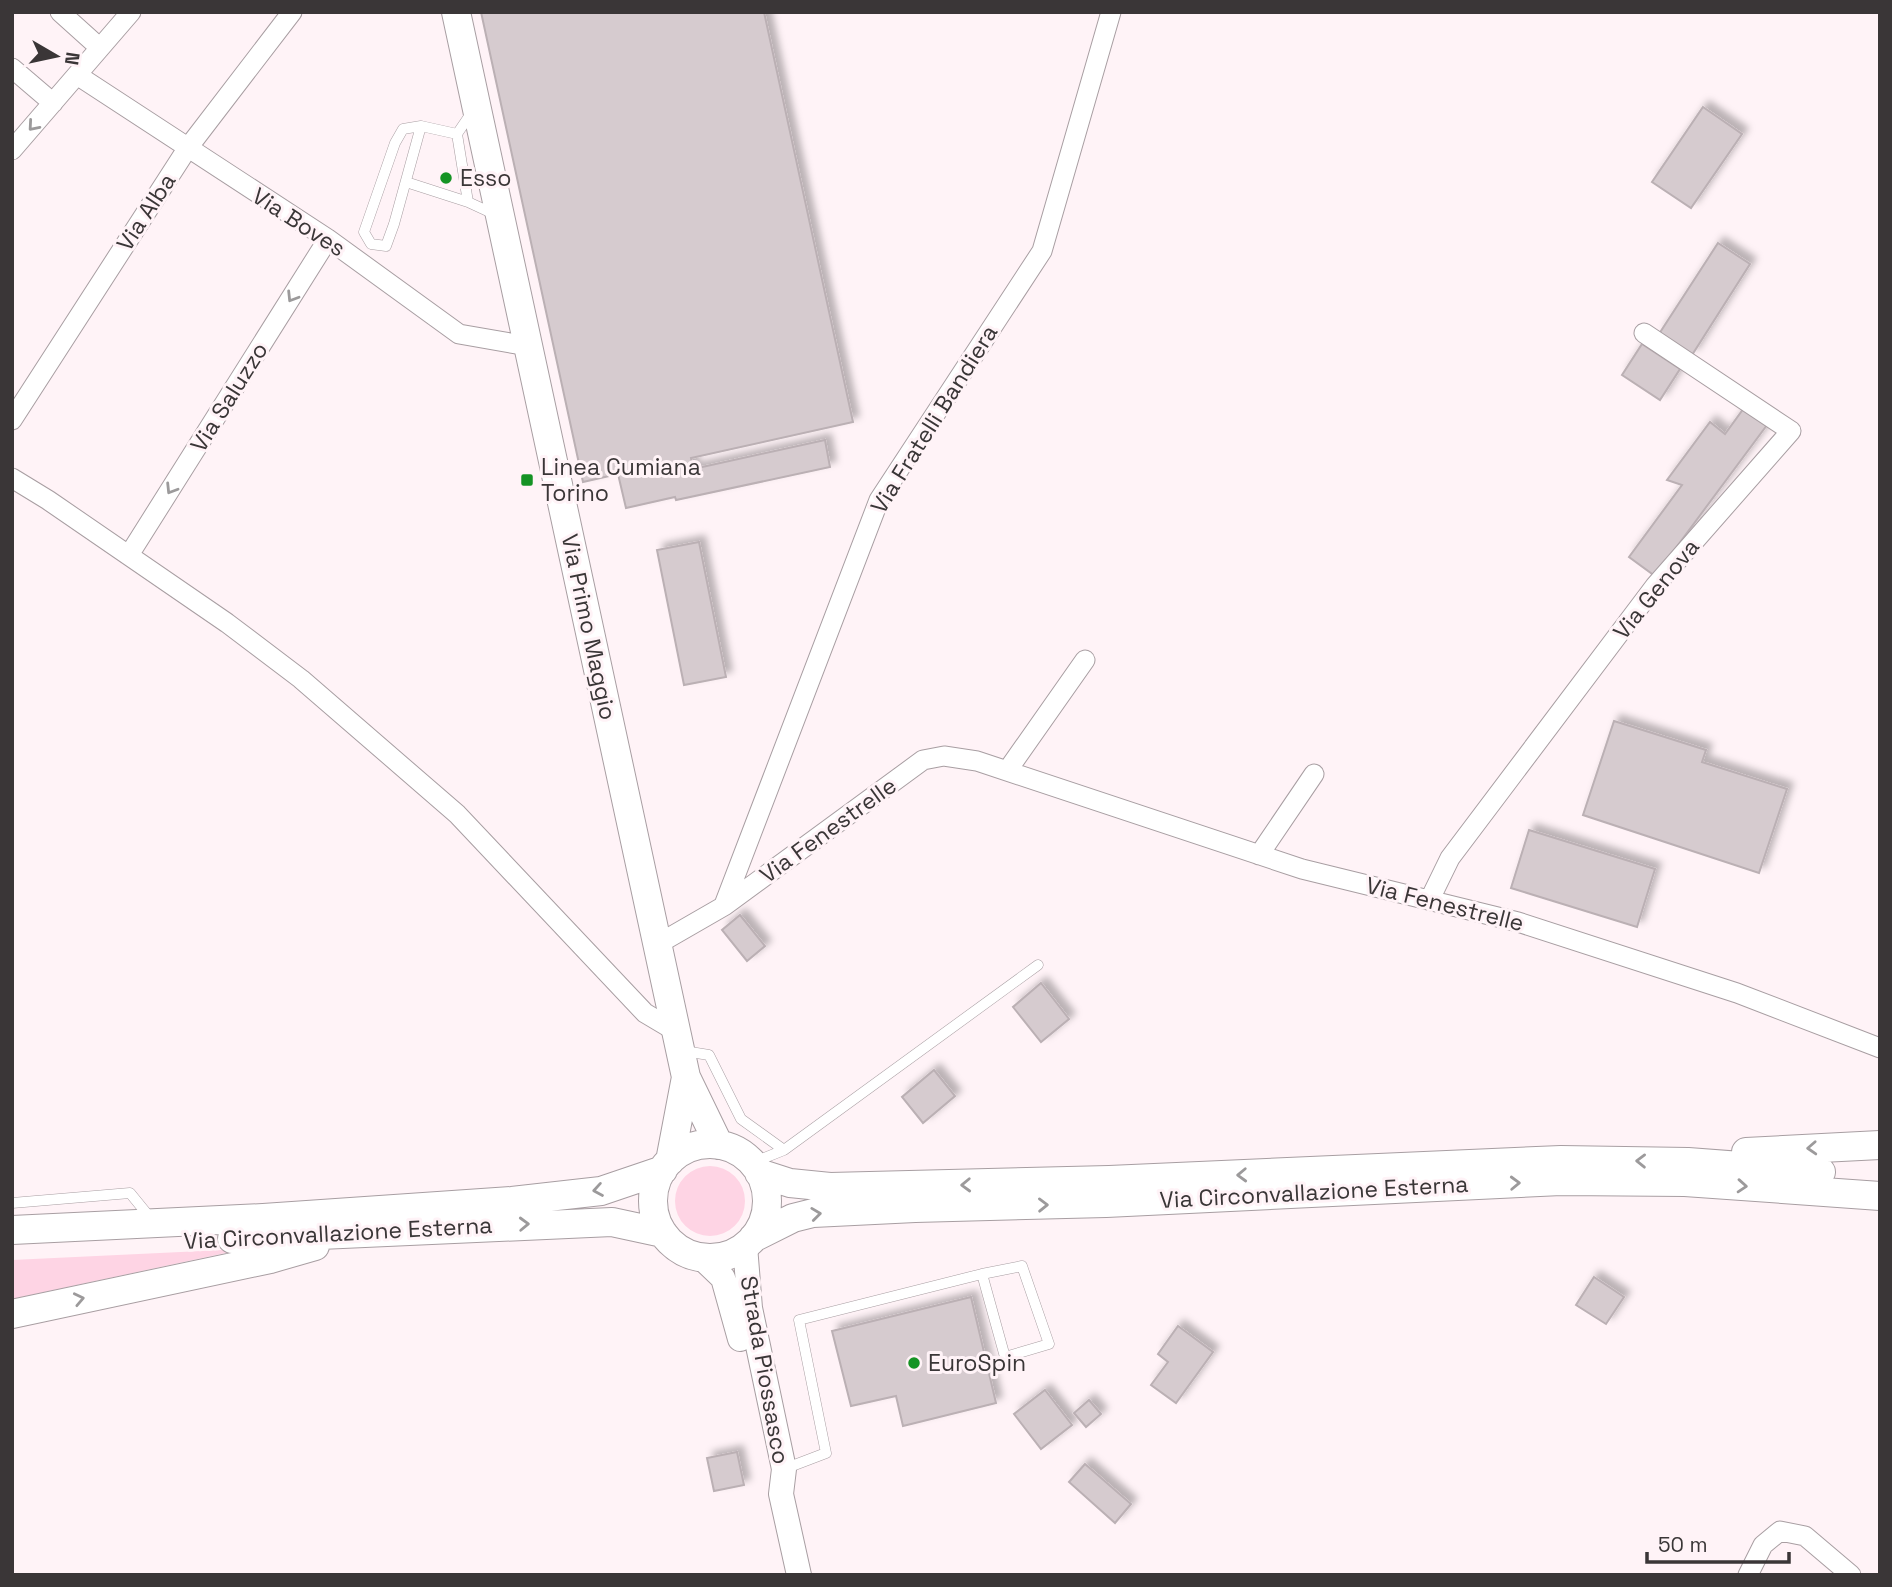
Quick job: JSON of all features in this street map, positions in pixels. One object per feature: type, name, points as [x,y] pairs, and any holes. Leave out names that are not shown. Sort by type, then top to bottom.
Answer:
[{"type":"main road","name":"Via Primo Maggio","points":[[456,12],[681,1053],[719,1145]]},
{"type":"main road","name":"Via Primo Maggio","points":[[666,1165],[681,1053]]},
{"type":"main road","points":[[719,1145],[737,1151],[755,1168],[764,1185],[767,1204],[764,1218],[749,1242],[722,1257],[702,1258],[687,1254],[674,1246],[663,1233],[655,1214],[653,1199],[666,1165],[682,1152],[697,1146],[719,1145]]},
{"type":"main road","points":[[1688,1162],[1748,1152],[1880,1145]]},
{"type":"main road","name":"Via Circonvallazione Esterna","points":[[755,1168],[790,1183],[830,1187],[1136,1179],[1561,1160],[1688,1162],[1880,1177]]},
{"type":"main road","name":"Via Circonvallazione Esterna","points":[[12,1249],[357,1223],[601,1191],[666,1165]]},
{"type":"main road","name":"Via Circonvallazione Esterna","points":[[749,1242],[793,1218],[813,1213],[1106,1203],[1562,1181],[1685,1182],[1880,1196]]},
{"type":"main road","name":"Via Circonvallazione Esterna","points":[[12,1230],[155,1223],[612,1222],[663,1233]]},
{"type":"main road","points":[[12,1314],[270,1259],[357,1223]]},
{"type":"street","points":[[60,12],[100,48]]},
{"type":"street","points":[[12,150],[131,12]]},
{"type":"street","name":"Via Alba","points":[[12,420],[187,149],[292,12]]},
{"type":"street","name":"Via Fratelli Bandiera","points":[[724,906],[879,500],[1041,251],[1111,12]]},
{"type":"street","points":[[12,68],[53,103]]},
{"type":"street","name":"Via Boves","points":[[77,75],[328,239],[459,334],[528,346]]},
{"type":"street","name":"Via Saluzzo","points":[[129,555],[328,239]]},
{"type":"street","name":"Via Genova","points":[[1430,899],[1450,858],[1647,596],[1791,431],[1644,333]]},
{"type":"street","points":[[12,478],[227,623],[301,679],[457,814],[681,1053]]},
{"type":"street","points":[[1007,771],[1084,660]]},
{"type":"street","name":"Via Fenestrelle","points":[[658,944],[724,906],[923,760],[944,756],[977,761],[1301,869],[1518,922],[1737,993],[1880,1048]]},
{"type":"street","points":[[1259,855],[1314,774]]},
{"type":"street","name":"Strada Piossasco","points":[[749,1242],[750,1308],[799,1575]]},
{"type":"street","name":"Strada Piossasco","points":[[702,1258],[723,1278],[735,1313],[771,1478],[783,1482]]},
{"type":"street","points":[[1748,1575],[1763,1545],[1780,1531],[1805,1536],[1851,1575]]},
{"type":"lane","points":[[468,202],[457,134],[476,105]]},
{"type":"lane","points":[[421,126],[386,246],[371,244],[364,232],[395,144],[404,129],[421,126],[457,134]]},
{"type":"lane","points":[[406,182],[468,202],[500,217]]},
{"type":"lane","points":[[755,1168],[784,1150],[1038,965]]},
{"type":"lane","points":[[681,1053],[709,1055],[741,1119],[784,1150]]},
{"type":"lane","name":"Via Circonvallazione Esterna","points":[[12,1203],[130,1193],[155,1223]]},
{"type":"lane","points":[[783,1482],[826,1453],[799,1320],[982,1274],[1022,1266],[1049,1344],[1005,1357],[982,1274]]},
{"type":"shaded area","points":[[710,1166],[729,1172],[739,1182],[745,1201],[739,1220],[729,1230],[710,1236],[691,1230],[681,1220],[675,1201],[681,1182],[691,1172]]},
{"type":"shaded area","points":[[244,1249],[12,1299],[12,1260]]},
{"type":"building","points":[[481,12],[764,12],[853,422],[691,458],[693,469],[825,440],[830,467],[626,508],[618,474],[583,482]]},
{"type":"building","points":[[1703,107],[1742,134],[1691,208],[1652,182]]},
{"type":"building","points":[[1718,243],[1750,264],[1692,355],[1659,334]]},
{"type":"building","points":[[1642,344],[1680,369],[1660,400],[1622,375]]},
{"type":"building","points":[[1744,408],[1767,425],[1655,576],[1629,557],[1682,485],[1667,480],[1710,422],[1725,434]]},
{"type":"building","points":[[699,542],[726,677],[684,685],[657,550]]},
{"type":"building","points":[[1614,721],[1706,750],[1702,762],[1787,789],[1759,873],[1583,815]]},
{"type":"building","points":[[1529,830],[1655,869],[1637,927],[1511,888]]},
{"type":"building","points":[[740,915],[765,946],[747,961],[722,930]]},
{"type":"building","points":[[1041,983],[1069,1019],[1041,1042],[1013,1007]]},
{"type":"building","points":[[934,1070],[955,1096],[923,1123],[902,1097]]},
{"type":"building","points":[[1594,1277],[1624,1297],[1606,1324],[1576,1305]]},
{"type":"building","name":"EuroSpin","points":[[971,1297],[996,1403],[903,1426],[896,1396],[851,1406],[832,1331]]},
{"type":"building","points":[[1178,1326],[1213,1352],[1176,1403],[1151,1385],[1168,1362],[1158,1354]]},
{"type":"building","points":[[1045,1390],[1072,1425],[1041,1449],[1014,1414]]},
{"type":"building","points":[[1089,1400],[1101,1414],[1086,1427],[1074,1413]]},
{"type":"building","points":[[737,1452],[744,1485],[714,1491],[707,1458]]},
{"type":"building","points":[[1085,1464],[1131,1504],[1115,1523],[1069,1482]]},
{"type":"place","name":"Esso","points":[[446,178]]},
{"type":"place","name":"Linea Cumiana Torino","points":[[527,480]]},
{"type":"place","name":"EuroSpin","points":[[914,1363]]}]
